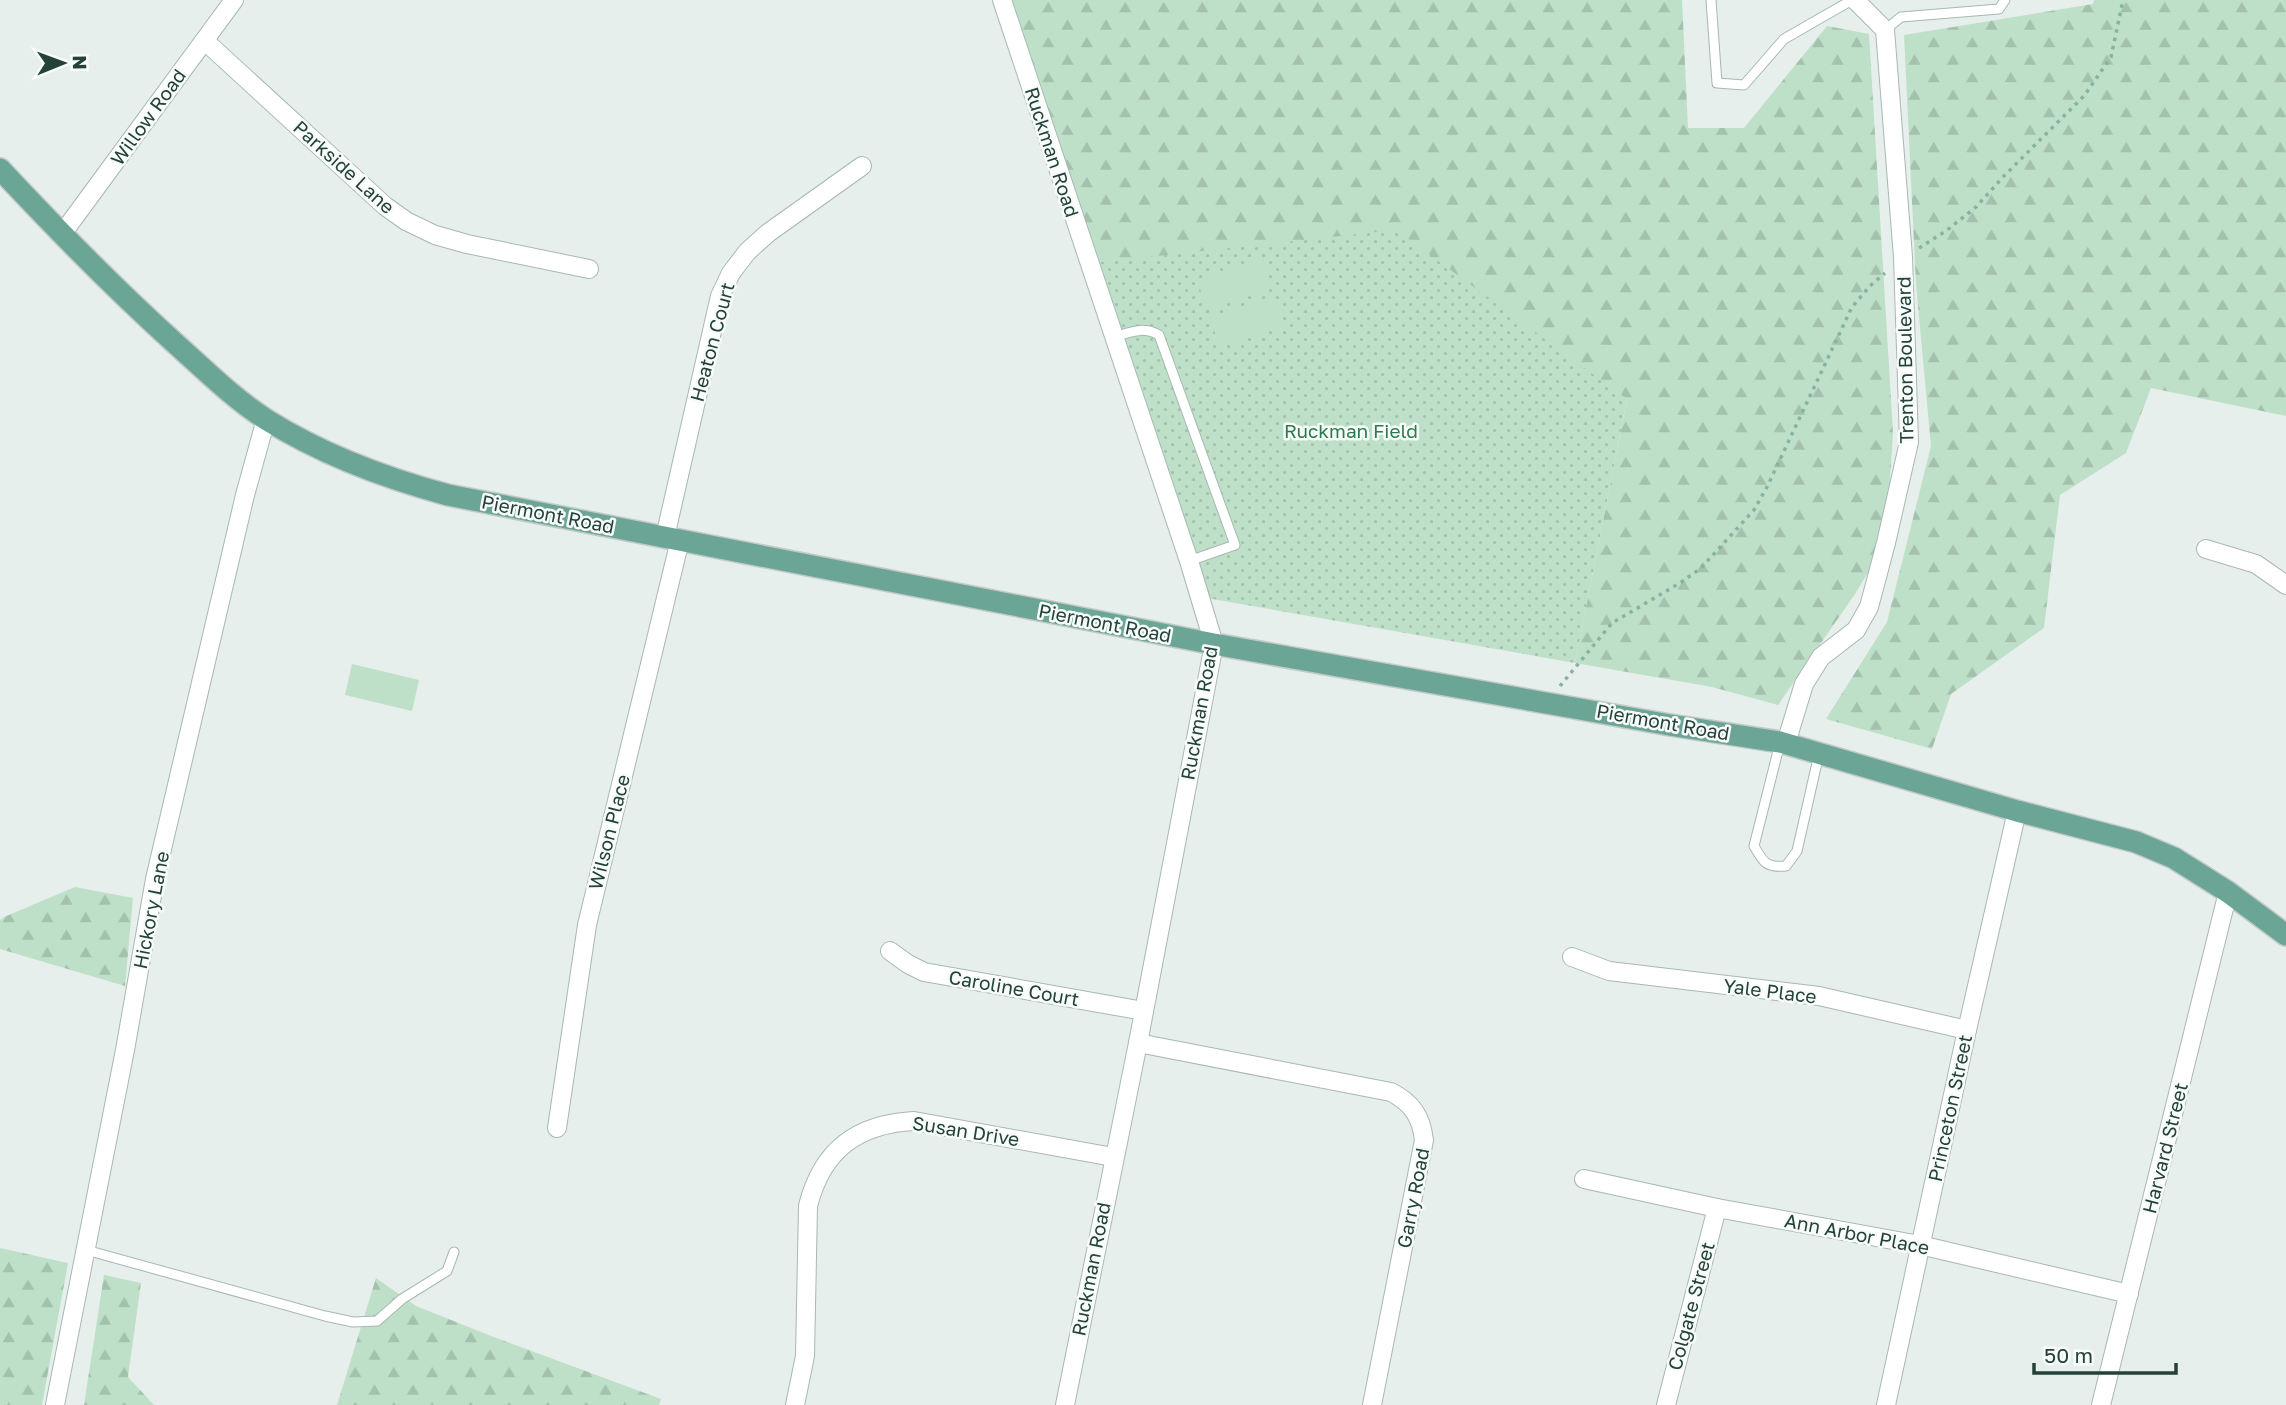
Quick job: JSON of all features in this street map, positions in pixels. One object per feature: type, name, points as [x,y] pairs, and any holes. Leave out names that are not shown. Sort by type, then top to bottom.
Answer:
[{"type":"main road","name":"Piermont Road","points":[[0,169],[158,328],[220,384],[266,419],[317,448],[364,469],[413,486],[1214,644],[1670,725],[1783,742],[2017,811],[2136,842],[2174,858],[2228,892],[2286,935]]},
{"type":"street","name":"Willow Road","points":[[62,234],[234,0]]},
{"type":"street","name":"Ruckman Road","points":[[1002,0],[1214,644],[1065,1405]]},
{"type":"street","points":[[1854,0],[1885,30]]},
{"type":"street","name":"Trenton Boulevard","points":[[1783,742],[1804,684],[1821,657],[1856,630],[1869,607],[1909,442],[1903,257],[1885,30]]},
{"type":"street","name":"Parkside Lane","points":[[205,41],[385,206],[406,221],[435,235],[467,244],[589,270]]},
{"type":"street","name":"Heaton Court","points":[[673,538],[720,296],[731,273],[747,252],[768,233],[862,166]]},
{"type":"street","name":"Hickory Lane","points":[[55,1405],[155,879],[245,495],[266,419]]},
{"type":"street","name":"Wilson Place","points":[[557,1128],[587,925],[673,538]]},
{"type":"street","points":[[2206,549],[2256,564],[2286,585]]},
{"type":"street","name":"Princeton Street","points":[[1886,1405],[2017,811]]},
{"type":"street","name":"Harvard Street","points":[[2101,1405],[2228,892]]},
{"type":"street","name":"Caroline Court","points":[[890,951],[923,972],[1144,1011]]},
{"type":"street","name":"Yale Place","points":[[1572,957],[1609,971],[1819,996],[1967,1030]]},
{"type":"street","name":"Garry Road","points":[[1138,1043],[1391,1092],[1405,1099],[1416,1111],[1424,1140],[1372,1405]]},
{"type":"street","name":"Susan Drive","points":[[796,1405],[805,1356],[808,1206],[813,1186],[823,1166],[837,1149],[855,1135],[874,1126],[914,1121],[1114,1157]]},
{"type":"street","name":"Ann Arbor Place","points":[[1584,1179],[1717,1208],[1920,1245],[2129,1294]]},
{"type":"street","name":"Colgate Street","points":[[1666,1405],[1717,1208]]},
{"type":"lane","points":[[1711,0],[1717,83],[1744,85],[1784,39],[1854,0]]},
{"type":"lane","points":[[1885,30],[1901,17],[1999,9],[2004,0]]},
{"type":"lane","points":[[1113,337],[1142,329],[1159,335],[1235,545],[1189,562]]},
{"type":"lane","points":[[1783,742],[1754,846],[1763,861],[1774,867],[1786,866],[1797,851],[1819,752]]},
{"type":"lane","points":[[86,1250],[354,1322],[377,1321],[402,1299],[447,1271],[454,1252]]},
{"type":"path","points":[[1548,702],[1612,623],[1701,568],[1754,510],[1852,307],[1870,286],[1903,257],[1946,231],[1976,207],[2084,96],[2111,57],[2123,0]]},
{"type":"green space","points":[[1004,0],[1682,0],[1688,128],[1744,128],[1827,26],[1869,34],[1893,433],[1886,543],[1855,594],[1778,705],[1712,687],[1575,663],[1627,399],[1093,263]]},
{"type":"green space","points":[[2094,0],[2286,0],[2286,416],[2151,388],[2126,453],[2060,495],[2044,628],[1951,694],[1932,749],[1826,719],[1887,622],[1931,446],[1916,285],[1904,35],[2093,4]]},
{"type":"green space","name":"Ruckman Field","points":[[1396,230],[1627,399],[1575,663],[1207,598],[1093,263]]},
{"type":"green space","points":[[1261,258],[1271,287],[1207,310],[1197,280]]},
{"type":"green space","points":[[1274,296],[1284,325],[1220,348],[1210,318]]},
{"type":"green space","points":[[352,664],[419,680],[412,711],[345,695]]},
{"type":"green space","points":[[75,887],[133,898],[125,986],[0,949],[0,920]]},
{"type":"green space","points":[[0,1248],[68,1263],[42,1405],[0,1405]]},
{"type":"green space","points":[[104,1275],[141,1283],[128,1377],[154,1405],[84,1405]]},
{"type":"green space","points":[[376,1278],[416,1306],[661,1399],[659,1405],[337,1405]]}]
